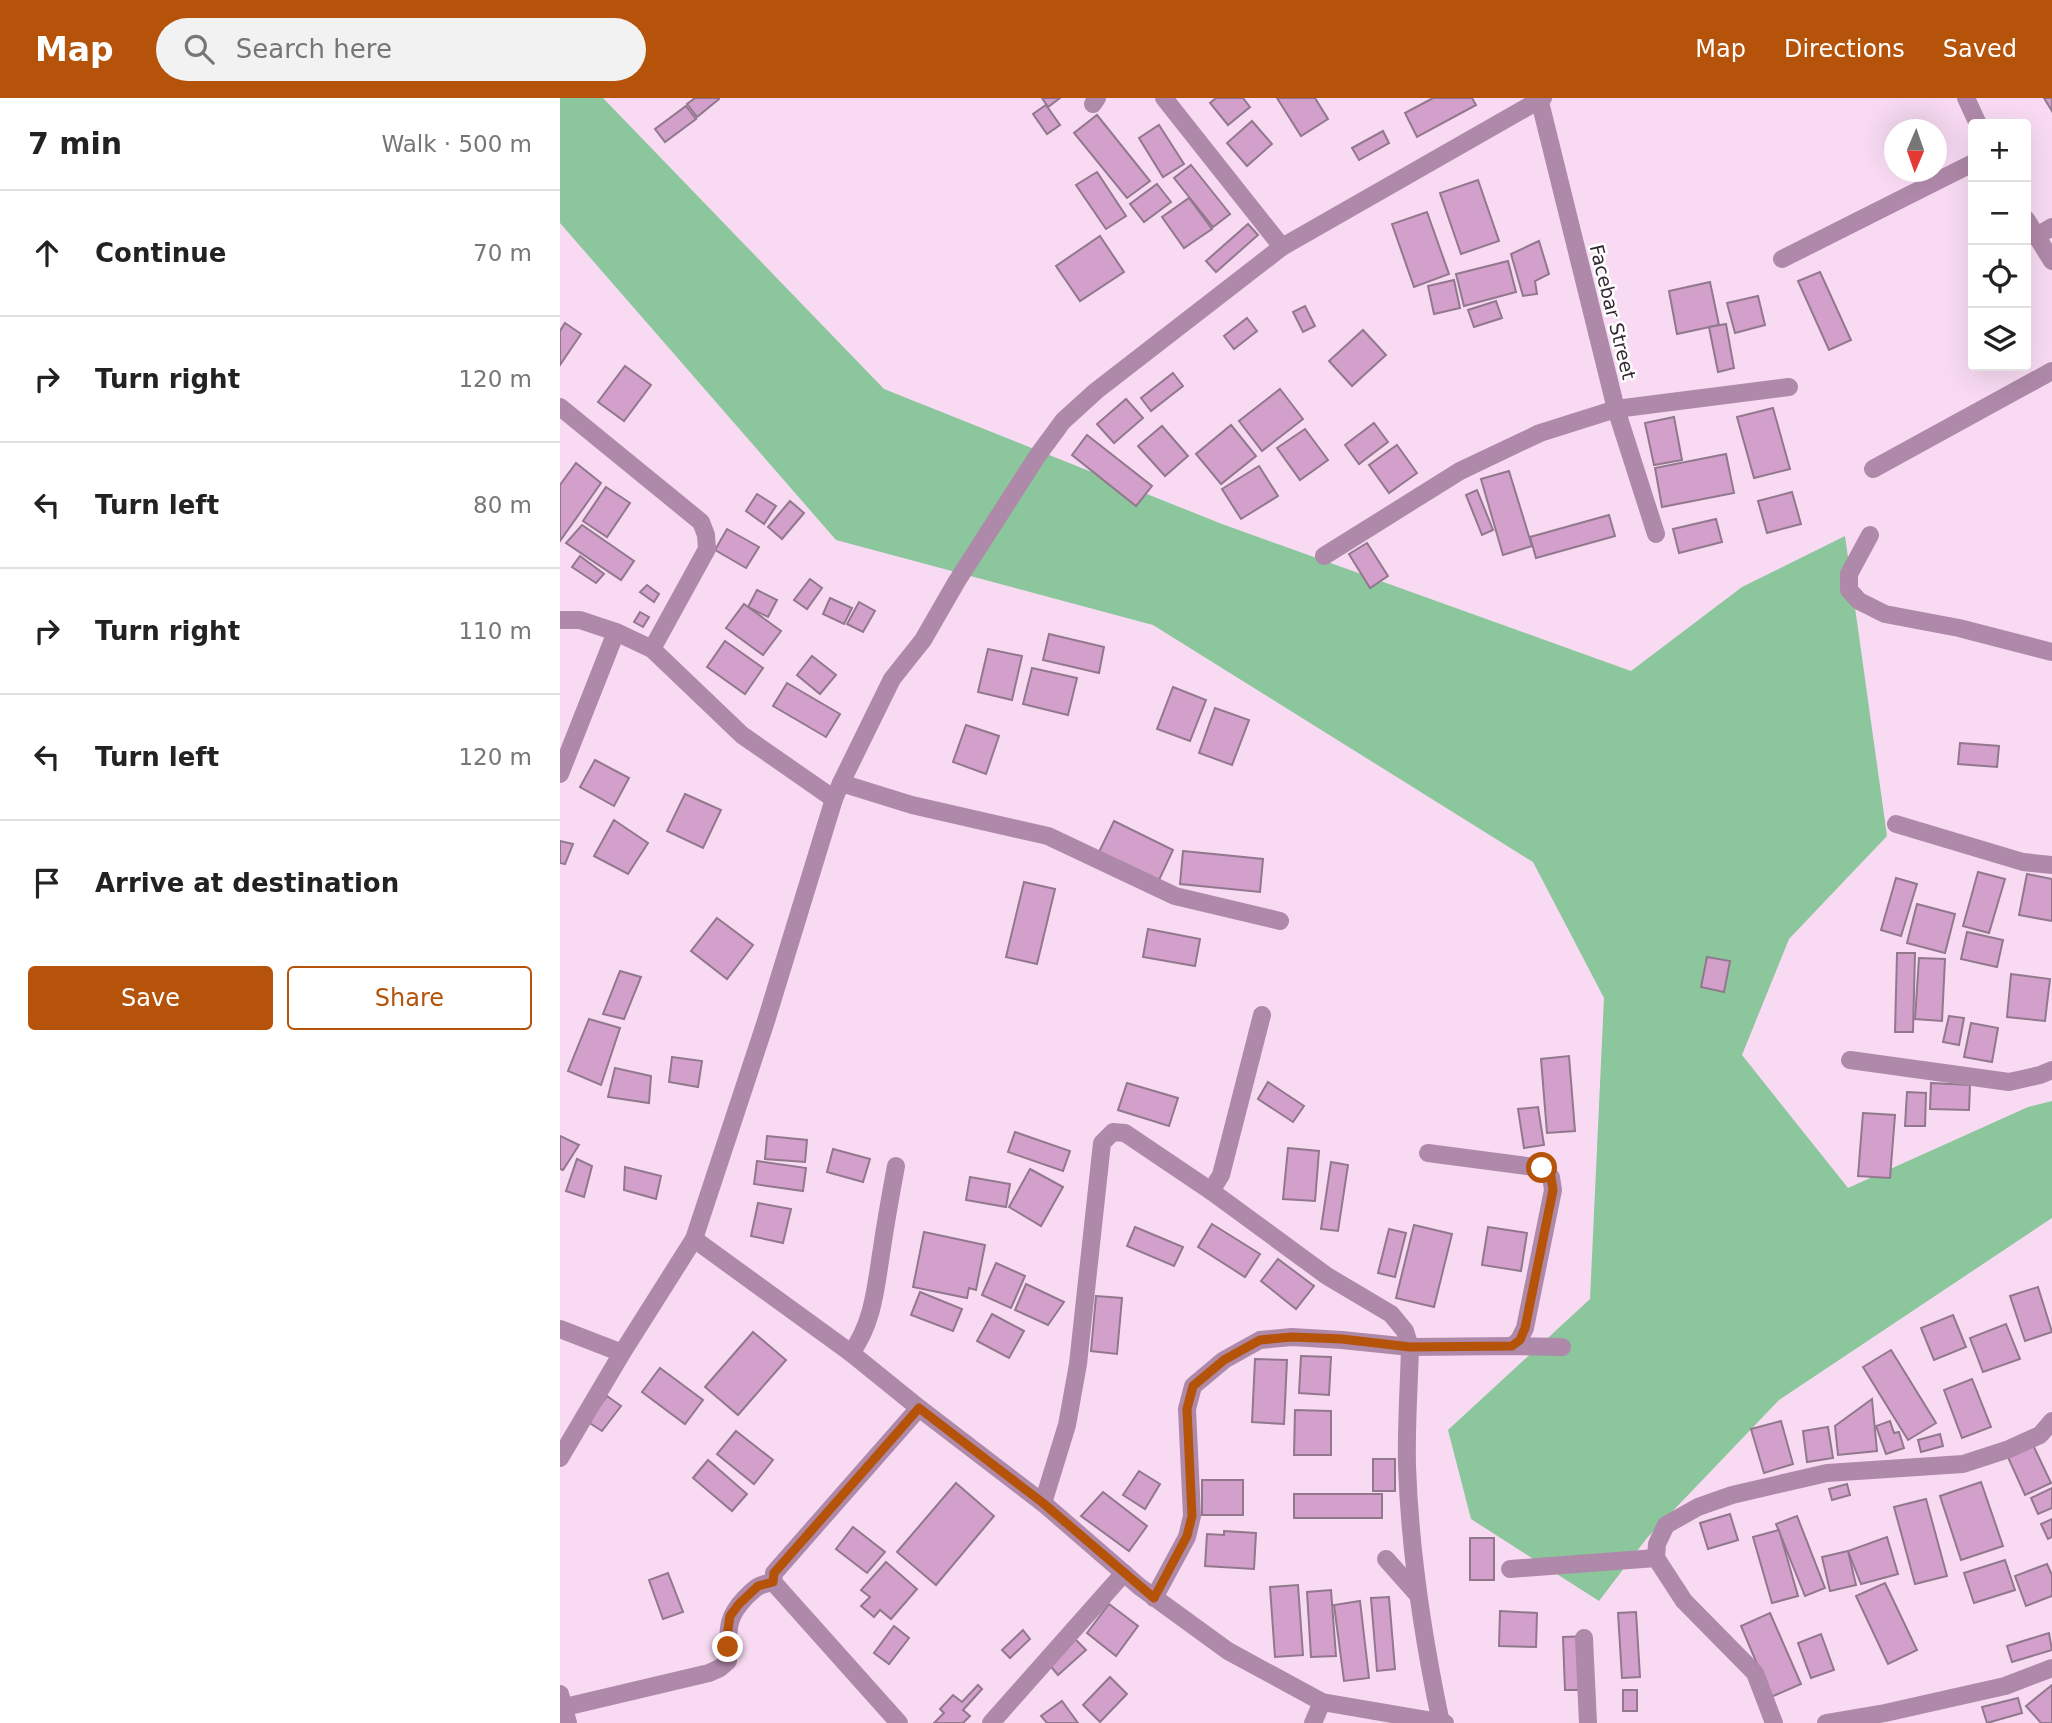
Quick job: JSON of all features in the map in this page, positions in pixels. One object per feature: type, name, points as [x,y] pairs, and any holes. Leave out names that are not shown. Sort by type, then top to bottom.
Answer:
[{"type":"street","points":[[1164,98],[1282,247]]},
{"type":"street","points":[[1966,98],[1976,119]]},
{"type":"street","points":[[560,1458],[694,1239],[838,791],[892,679],[923,640],[957,581],[1038,455],[1063,421],[1096,391],[1282,247],[1540,99]]},
{"type":"street","name":"Facebar Street","points":[[1540,99],[1616,409],[1656,534]]},
{"type":"street","points":[[1783,259],[1968,166]]},
{"type":"street","points":[[2035,236],[2052,227]]},
{"type":"street","points":[[2031,228],[2052,261]]},
{"type":"street","points":[[1873,469],[2052,371]]},
{"type":"street","points":[[1324,556],[1460,471],[1541,433],[1616,409],[1789,387]]},
{"type":"street","points":[[560,407],[701,522],[706,535],[707,549],[652,649]]},
{"type":"street","points":[[1870,536],[1849,574],[1849,590],[1858,601],[1885,614],[1959,628],[2052,652]]},
{"type":"street","points":[[560,620],[580,620],[616,632],[652,649],[742,735],[838,791],[1048,836],[1175,896],[1280,921]]},
{"type":"street","points":[[560,774],[616,632]]},
{"type":"street","points":[[1896,824],[2023,862],[2052,865]]},
{"type":"street","points":[[1211,1191],[1221,1175],[1262,1015]]},
{"type":"street","points":[[1850,1060],[2009,1082],[2040,1075],[2052,1069]]},
{"type":"street","points":[[694,1239],[851,1353],[1043,1503],[1154,1598],[1228,1651],[1322,1702],[1443,1723],[1426,1654],[1418,1594],[1407,1465],[1410,1347],[1405,1331],[1391,1314],[1326,1276],[1211,1191],[1125,1133],[1113,1132],[1102,1143],[1077,1364],[1067,1425],[1043,1503]]},
{"type":"street","points":[[1428,1153],[1542,1168],[1551,1177],[1553,1190],[1525,1328],[1520,1340],[1512,1346]]},
{"type":"street","points":[[851,1353],[861,1340],[869,1320],[896,1166]]},
{"type":"street","points":[[560,1329],[622,1353]]},
{"type":"street","points":[[1154,1598],[1187,1536],[1192,1516],[1187,1409],[1193,1386],[1224,1360],[1260,1340],[1305,1338],[1342,1339],[1410,1347],[1562,1347]]},
{"type":"street","points":[[899,1723],[773,1582],[774,1573],[919,1408]]},
{"type":"street","points":[[1774,1723],[1755,1673],[1684,1601],[1656,1558],[1657,1544],[1666,1525],[1698,1507],[1732,1495],[1827,1473],[1963,1464],[2009,1449],[2040,1435],[2051,1424]]},
{"type":"street","points":[[1510,1569],[1656,1558]]},
{"type":"street","points":[[1386,1559],[1418,1594]]},
{"type":"street","points":[[991,1723],[1124,1573]]},
{"type":"street","points":[[564,1708],[709,1673],[720,1668],[728,1661],[730,1616],[758,1586],[773,1582]]},
{"type":"street","points":[[1584,1638],[1588,1723]]},
{"type":"street","points":[[1826,1723],[2006,1686],[2052,1668]]},
{"type":"street","points":[[1313,1723],[1322,1702]]},
{"type":"green space","points":[[560,98],[603,98],[884,389],[1222,524],[1631,671],[1742,587],[1845,536],[1887,836],[1789,939],[1742,1055],[1848,1188],[2028,1107],[2052,1101],[2052,1218],[1779,1400],[1647,1538],[1599,1601],[1471,1519],[1448,1430],[1590,1299],[1604,998],[1533,862],[1153,625],[836,540],[560,223]]},
{"type":"building","points":[[695,98],[719,99],[697,117],[687,104]]},
{"type":"building","points":[[1042,98],[1060,98],[1048,107]]},
{"type":"building","points":[[1216,98],[1243,98],[1250,107],[1228,125],[1210,103]]},
{"type":"building","points":[[1277,98],[1315,98],[1328,119],[1301,136]]},
{"type":"building","points":[[1433,98],[1472,98],[1476,105],[1417,137],[1405,113]]},
{"type":"building","points":[[2044,98],[2052,98],[2052,111]]},
{"type":"building","points":[[1046,105],[1060,125],[1047,134],[1033,114]]},
{"type":"building","points":[[686,106],[696,119],[665,142],[655,129]]},
{"type":"building","points":[[1097,115],[1150,181],[1127,198],[1074,133]]},
{"type":"building","points":[[1252,121],[1272,144],[1247,166],[1227,143]]},
{"type":"building","points":[[1159,125],[1184,164],[1163,177],[1139,138]]},
{"type":"building","points":[[1383,131],[1389,143],[1359,160],[1352,148]]},
{"type":"building","points":[[1191,165],[1230,214],[1213,227],[1174,178]]},
{"type":"building","points":[[1097,172],[1126,216],[1106,229],[1076,185]]},
{"type":"building","points":[[1478,180],[1499,241],[1461,254],[1440,193]]},
{"type":"building","points":[[1157,184],[1171,202],[1144,222],[1130,204]]},
{"type":"building","points":[[1189,198],[1212,229],[1184,248],[1162,217]]},
{"type":"building","points":[[1427,212],[1449,274],[1414,287],[1392,224]]},
{"type":"building","points":[[1248,224],[1258,235],[1216,272],[1206,261]]},
{"type":"building","points":[[1100,236],[1124,272],[1080,301],[1056,266]]},
{"type":"building","points":[[1539,241],[1549,274],[1535,281],[1537,294],[1523,296],[1511,254]]},
{"type":"building","points":[[1508,261],[1516,292],[1464,306],[1456,274]]},
{"type":"building","points":[[1820,272],[1851,340],[1829,350],[1798,281]]},
{"type":"building","points":[[1454,280],[1460,308],[1434,314],[1428,286]]},
{"type":"building","points":[[1710,282],[1719,325],[1677,334],[1669,291]]},
{"type":"building","points":[[1758,296],[1765,325],[1735,333],[1727,303]]},
{"type":"building","points":[[1496,301],[1502,318],[1474,327],[1468,310]]},
{"type":"building","points":[[1305,306],[1315,326],[1303,332],[1293,312]]},
{"type":"building","points":[[1247,318],[1257,331],[1234,349],[1224,336]]},
{"type":"building","points":[[565,323],[581,334],[560,365],[560,331]]},
{"type":"building","points":[[1726,324],[1734,368],[1718,372],[1709,327]]},
{"type":"building","points":[[1363,330],[1386,355],[1352,386],[1329,361]]},
{"type":"building","points":[[625,366],[651,385],[624,421],[598,402]]},
{"type":"building","points":[[1173,373],[1183,386],[1151,411],[1141,398]]},
{"type":"building","points":[[1280,389],[1303,419],[1262,451],[1239,421]]},
{"type":"building","points":[[1126,399],[1143,418],[1114,443],[1097,424]]},
{"type":"building","points":[[1773,408],[1790,469],[1754,478],[1737,417]]},
{"type":"building","points":[[1674,417],[1682,460],[1654,465],[1645,423]]},
{"type":"building","points":[[1374,423],[1388,442],[1359,464],[1345,445]]},
{"type":"building","points":[[1231,425],[1256,456],[1221,484],[1196,454]]},
{"type":"building","points":[[1162,426],[1188,456],[1165,476],[1138,446]]},
{"type":"building","points":[[1305,429],[1328,460],[1300,480],[1277,448]]},
{"type":"building","points":[[1087,435],[1152,486],[1136,506],[1072,455]]},
{"type":"building","points":[[1397,445],[1417,473],[1389,493],[1369,465]]},
{"type":"building","points":[[1726,454],[1734,493],[1662,507],[1655,468]]},
{"type":"building","points":[[576,463],[601,483],[560,541],[560,485]]},
{"type":"building","points":[[1259,466],[1278,496],[1241,519],[1222,489]]},
{"type":"building","points":[[1509,471],[1532,546],[1503,555],[1481,479]]},
{"type":"building","points":[[606,487],[630,503],[607,537],[583,521]]},
{"type":"building","points":[[1477,490],[1493,530],[1482,535],[1466,495]]},
{"type":"building","points":[[1792,492],[1801,524],[1767,533],[1758,501]]},
{"type":"building","points":[[757,494],[776,506],[764,524],[746,511]]},
{"type":"building","points":[[790,501],[804,513],[782,539],[768,527]]},
{"type":"building","points":[[1609,515],[1615,536],[1536,558],[1530,537]]},
{"type":"building","points":[[1716,519],[1722,542],[1679,553],[1673,529]]},
{"type":"building","points":[[582,525],[634,561],[621,580],[566,543]]},
{"type":"building","points":[[727,529],[759,547],[746,568],[715,550]]},
{"type":"building","points":[[1367,543],[1388,576],[1370,588],[1349,554]]},
{"type":"building","points":[[580,556],[604,574],[596,583],[572,567]]},
{"type":"building","points":[[810,579],[822,588],[807,609],[794,600]]},
{"type":"building","points":[[647,585],[659,594],[654,602],[640,592]]},
{"type":"building","points":[[757,590],[777,600],[768,617],[748,607]]},
{"type":"building","points":[[830,598],[852,608],[844,624],[823,614]]},
{"type":"building","points":[[859,602],[875,611],[863,632],[847,624]]},
{"type":"building","points":[[744,604],[781,631],[763,655],[726,628]]},
{"type":"building","points":[[640,612],[649,617],[643,627],[634,622]]},
{"type":"building","points":[[1049,634],[1104,647],[1099,673],[1043,660]]},
{"type":"building","points":[[725,641],[763,668],[745,694],[707,667]]},
{"type":"building","points":[[988,649],[1022,656],[1012,700],[978,692]]},
{"type":"building","points":[[812,656],[836,675],[820,694],[797,675]]},
{"type":"building","points":[[1032,668],[1077,678],[1068,715],[1023,704]]},
{"type":"building","points":[[787,683],[840,714],[826,737],[773,706]]},
{"type":"building","points":[[1173,687],[1206,700],[1190,741],[1157,729]]},
{"type":"building","points":[[1215,708],[1249,720],[1232,765],[1199,753]]},
{"type":"building","points":[[966,725],[999,736],[986,774],[953,762]]},
{"type":"building","points":[[1960,743],[1999,746],[1997,767],[1958,764]]},
{"type":"building","points":[[595,760],[629,778],[614,806],[580,787]]},
{"type":"building","points":[[685,794],[721,810],[703,848],[667,831]]},
{"type":"building","points":[[614,820],[648,843],[628,874],[594,856]]},
{"type":"building","points":[[1114,821],[1173,850],[1159,880],[1099,852]]},
{"type":"building","points":[[560,841],[573,844],[565,864],[560,863]]},
{"type":"building","points":[[1183,851],[1263,859],[1260,892],[1180,884]]},
{"type":"building","points":[[1978,872],[2005,879],[1989,933],[1963,926]]},
{"type":"building","points":[[2027,874],[2052,879],[2052,921],[2019,915]]},
{"type":"building","points":[[1896,878],[1917,884],[1901,936],[1881,930]]},
{"type":"building","points":[[1024,882],[1055,889],[1037,964],[1006,957]]},
{"type":"building","points":[[1917,904],[1955,914],[1945,953],[1907,943]]},
{"type":"building","points":[[717,918],[753,945],[727,979],[691,951]]},
{"type":"building","points":[[1148,929],[1200,939],[1195,966],[1143,957]]},
{"type":"building","points":[[1967,932],[2003,940],[1997,967],[1961,959]]},
{"type":"building","points":[[1897,953],[1915,953],[1913,1032],[1895,1032]]},
{"type":"building","points":[[1707,957],[1730,961],[1724,992],[1701,987]]},
{"type":"building","points":[[1919,958],[1945,959],[1942,1021],[1915,1019]]},
{"type":"building","points":[[620,971],[641,977],[624,1019],[603,1014]]},
{"type":"building","points":[[2011,974],[2050,979],[2045,1021],[2007,1017]]},
{"type":"building","points":[[1949,1016],[1964,1018],[1959,1045],[1943,1042]]},
{"type":"building","points":[[589,1019],[620,1028],[601,1085],[568,1071]]},
{"type":"building","points":[[1971,1023],[1998,1028],[1992,1062],[1964,1057]]},
{"type":"building","points":[[1569,1056],[1575,1131],[1547,1133],[1541,1059]]},
{"type":"building","points":[[672,1057],[702,1061],[698,1087],[669,1082]]},
{"type":"building","points":[[615,1068],[651,1076],[649,1103],[608,1097]]},
{"type":"building","points":[[1268,1082],[1304,1106],[1293,1122],[1258,1099]]},
{"type":"building","points":[[1127,1083],[1178,1098],[1169,1126],[1118,1110]]},
{"type":"building","points":[[1931,1083],[1970,1085],[1969,1110],[1930,1109]]},
{"type":"building","points":[[1907,1092],[1926,1093],[1925,1126],[1905,1126]]},
{"type":"building","points":[[1538,1107],[1544,1145],[1524,1148],[1518,1109]]},
{"type":"building","points":[[1863,1113],[1895,1115],[1890,1178],[1858,1176]]},
{"type":"building","points":[[1015,1132],[1070,1151],[1063,1171],[1008,1152]]},
{"type":"building","points":[[560,1136],[579,1145],[563,1170],[560,1169]]},
{"type":"building","points":[[767,1136],[807,1140],[805,1162],[765,1159]]},
{"type":"building","points":[[1288,1148],[1319,1151],[1315,1201],[1283,1199]]},
{"type":"building","points":[[833,1149],[870,1159],[863,1182],[827,1172]]},
{"type":"building","points":[[577,1159],[592,1166],[584,1197],[566,1191]]},
{"type":"building","points":[[757,1161],[806,1168],[803,1191],[754,1184]]},
{"type":"building","points":[[1331,1162],[1348,1165],[1338,1231],[1321,1229]]},
{"type":"building","points":[[625,1167],[661,1176],[656,1199],[624,1190]]},
{"type":"building","points":[[1030,1169],[1063,1187],[1041,1226],[1009,1207]]},
{"type":"building","points":[[970,1177],[1010,1184],[1006,1207],[966,1200]]},
{"type":"building","points":[[758,1203],[791,1209],[783,1243],[751,1236]]},
{"type":"building","points":[[1212,1224],[1260,1254],[1245,1277],[1198,1247]]},
{"type":"building","points":[[1414,1225],[1452,1234],[1434,1307],[1396,1298]]},
{"type":"building","points":[[1135,1227],[1183,1247],[1174,1266],[1127,1246]]},
{"type":"building","points":[[1488,1227],[1527,1233],[1521,1271],[1482,1265]]},
{"type":"building","points":[[1389,1229],[1406,1233],[1395,1277],[1378,1273]]},
{"type":"building","points":[[924,1232],[985,1245],[976,1290],[969,1288],[967,1298],[913,1287]]},
{"type":"building","points":[[1278,1259],[1314,1286],[1296,1309],[1261,1281]]},
{"type":"building","points":[[996,1263],[1025,1276],[1011,1308],[982,1295]]},
{"type":"building","points":[[1026,1284],[1064,1302],[1048,1325],[1015,1310]]},
{"type":"building","points":[[2038,1287],[2052,1332],[2025,1341],[2010,1296]]},
{"type":"building","points":[[920,1292],[962,1309],[953,1331],[911,1315]]},
{"type":"building","points":[[1096,1296],[1122,1298],[1117,1354],[1091,1351]]},
{"type":"building","points":[[992,1314],[1024,1331],[1009,1358],[977,1341]]},
{"type":"building","points":[[1953,1315],[1966,1347],[1934,1360],[1921,1328]]},
{"type":"building","points":[[2006,1324],[2020,1359],[1983,1372],[1970,1338]]},
{"type":"building","points":[[753,1332],[786,1360],[738,1415],[705,1387]]},
{"type":"building","points":[[1891,1350],[1936,1423],[1908,1440],[1863,1367]]},
{"type":"building","points":[[1301,1356],[1331,1357],[1329,1395],[1299,1393]]},
{"type":"building","points":[[1255,1359],[1287,1360],[1284,1424],[1252,1422]]},
{"type":"building","points":[[660,1368],[703,1400],[685,1424],[642,1392]]},
{"type":"building","points":[[1972,1379],[1991,1427],[1962,1438],[1944,1390]]},
{"type":"building","points":[[607,1396],[621,1406],[602,1431],[588,1422]]},
{"type":"building","points":[[1872,1399],[1877,1451],[1838,1455],[1835,1426]]},
{"type":"building","points":[[1295,1410],[1331,1411],[1331,1455],[1294,1455]]},
{"type":"building","points":[[1781,1421],[1793,1464],[1764,1473],[1751,1429]]},
{"type":"building","points":[[1890,1421],[1894,1433],[1899,1432],[1904,1448],[1886,1454],[1876,1426]]},
{"type":"building","points":[[1828,1427],[1833,1458],[1807,1462],[1803,1431]]},
{"type":"building","points":[[736,1431],[773,1460],[754,1484],[717,1454]]},
{"type":"building","points":[[1940,1434],[1943,1446],[1921,1452],[1918,1440]]},
{"type":"building","points":[[2032,1443],[2051,1483],[2025,1495],[2007,1455]]},
{"type":"building","points":[[1373,1459],[1395,1459],[1395,1491],[1373,1491]]},
{"type":"building","points":[[708,1460],[747,1494],[732,1511],[693,1478]]},
{"type":"building","points":[[1139,1471],[1160,1484],[1145,1509],[1123,1495]]},
{"type":"building","points":[[1202,1480],[1243,1480],[1243,1515],[1202,1515]]},
{"type":"building","points":[[1981,1482],[2003,1546],[1961,1560],[1940,1496]]},
{"type":"building","points":[[956,1483],[994,1516],[936,1585],[897,1552]]},
{"type":"building","points":[[1847,1484],[1850,1495],[1832,1500],[1829,1489]]},
{"type":"building","points":[[2052,1488],[2052,1508],[2038,1514],[2031,1498]]},
{"type":"building","points":[[1103,1492],[1147,1526],[1129,1551],[1081,1516]]},
{"type":"building","points":[[1294,1494],[1382,1494],[1382,1518],[1294,1518]]},
{"type":"building","points":[[1926,1499],[1947,1576],[1915,1584],[1894,1507]]},
{"type":"building","points":[[1730,1514],[1738,1540],[1708,1549],[1700,1523]]},
{"type":"building","points":[[1797,1516],[1825,1588],[1805,1596],[1776,1524]]},
{"type":"building","points":[[2052,1519],[2052,1537],[2048,1539],[2041,1524]]},
{"type":"building","points":[[853,1527],[885,1552],[867,1573],[836,1549]]},
{"type":"building","points":[[1779,1530],[1798,1596],[1772,1603],[1753,1537]]},
{"type":"building","points":[[1224,1531],[1256,1533],[1254,1569],[1205,1566],[1207,1534],[1224,1535]]},
{"type":"building","points":[[1887,1537],[1898,1574],[1861,1584],[1848,1551]]},
{"type":"building","points":[[1470,1538],[1494,1538],[1494,1580],[1470,1580]]},
{"type":"building","points":[[1848,1551],[1856,1585],[1830,1591],[1822,1557]]},
{"type":"building","points":[[2005,1560],[2015,1590],[1974,1603],[1964,1573]]},
{"type":"building","points":[[886,1562],[917,1589],[891,1619],[880,1610],[874,1617],[861,1606],[870,1597],[861,1590]]},
{"type":"building","points":[[2047,1564],[2052,1575],[2052,1596],[2026,1606],[2015,1576]]},
{"type":"building","points":[[668,1573],[683,1612],[663,1619],[649,1580]]},
{"type":"building","points":[[1885,1583],[1917,1650],[1888,1664],[1856,1596]]},
{"type":"building","points":[[1298,1585],[1303,1655],[1275,1657],[1270,1587]]},
{"type":"building","points":[[1331,1590],[1336,1656],[1311,1657],[1307,1592]]},
{"type":"building","points":[[1389,1597],[1395,1669],[1377,1671],[1371,1598]]},
{"type":"building","points":[[1360,1601],[1369,1678],[1344,1681],[1334,1605]]},
{"type":"building","points":[[1109,1604],[1138,1626],[1116,1656],[1087,1633]]},
{"type":"building","points":[[1500,1611],[1537,1613],[1536,1647],[1499,1646]]},
{"type":"building","points":[[1636,1612],[1640,1677],[1622,1678],[1618,1613]]},
{"type":"building","points":[[1770,1613],[1801,1684],[1771,1697],[1741,1626]]},
{"type":"building","points":[[894,1626],[909,1638],[889,1664],[874,1653]]},
{"type":"building","points":[[1023,1630],[1030,1639],[1010,1658],[1002,1650]]},
{"type":"building","points":[[2049,1633],[2052,1650],[2012,1662],[2007,1646]]},
{"type":"building","points":[[1821,1634],[1834,1670],[1811,1678],[1798,1643]]},
{"type":"building","points":[[1591,1636],[1593,1690],[1565,1690],[1563,1637]]},
{"type":"building","points":[[1074,1638],[1086,1650],[1058,1675],[1047,1662]]},
{"type":"building","points":[[1110,1677],[1127,1694],[1100,1722],[1083,1705]]},
{"type":"building","points":[[978,1685],[982,1689],[963,1710],[970,1716],[963,1723],[934,1723],[944,1713],[940,1709],[953,1695],[962,1702]]},
{"type":"building","points":[[2052,1685],[2052,1723],[2041,1723],[2026,1706]]},
{"type":"building","points":[[1623,1690],[1637,1690],[1637,1711],[1623,1711]]},
{"type":"building","points":[[2018,1698],[2022,1713],[1987,1723],[1982,1707]]},
{"type":"building","points":[[1062,1701],[1078,1723],[1047,1723],[1041,1716]]},
{"type":"route","points":[[728,1647],[730,1616],[739,1604],[758,1586],[773,1582],[774,1573],[919,1408],[1043,1503],[1154,1598],[1187,1536],[1192,1516],[1187,1409],[1193,1386],[1224,1360],[1260,1340],[1292,1337],[1342,1339],[1410,1347],[1512,1346],[1520,1340],[1525,1328],[1553,1190],[1551,1177],[1542,1168]]}]
